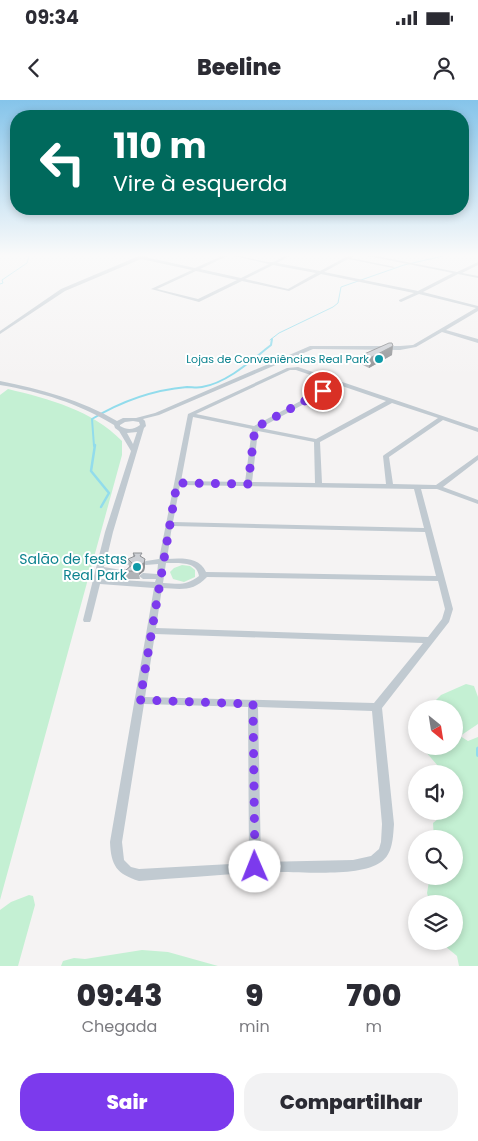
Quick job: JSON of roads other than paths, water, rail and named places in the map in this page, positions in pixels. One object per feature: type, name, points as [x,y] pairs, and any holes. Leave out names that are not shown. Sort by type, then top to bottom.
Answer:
[{"type":"street","points":[[0,333],[54,296]]},
{"type":"street","points":[[181,296],[198,301],[207,296]]},
{"type":"street","points":[[401,301],[411,296]]},
{"type":"street","points":[[437,296],[478,308]]},
{"type":"street","points":[[122,430],[132,431],[157,414],[312,347],[414,346],[478,308]]},
{"type":"street","points":[[442,330],[478,341]]},
{"type":"street","points":[[190,415],[289,369],[303,369],[478,430]]},
{"type":"street","points":[[255,428],[340,382]]},
{"type":"street","points":[[0,384],[49,393],[105,416],[122,430],[133,450]]},
{"type":"street","points":[[190,415],[317,441],[392,400]]},
{"type":"street","points":[[190,415],[159,579],[116,842],[119,865],[128,872],[139,875],[255,867],[352,864],[370,862],[382,855],[388,840],[388,824],[377,708],[446,620],[449,609],[417,486]]},
{"type":"street","points":[[105,416],[128,419],[141,424]]},
{"type":"street","points":[[390,486],[386,456],[442,418]]},
{"type":"street","points":[[117,424],[128,419]]},
{"type":"street","points":[[87,620],[102,559],[141,424]]},
{"type":"street","points":[[248,484],[255,428]]},
{"type":"street","points":[[317,441],[319,485]]},
{"type":"street","points":[[438,487],[478,457]]},
{"type":"street","points":[[177,483],[438,487],[478,502]]},
{"type":"street","points":[[169,524],[427,530]]},
{"type":"street","points":[[100,569],[126,570],[102,559]]},
{"type":"street","points":[[143,574],[183,587],[199,581],[203,574],[201,567],[189,561],[146,563]]},
{"type":"street","points":[[203,574],[442,579]]},
{"type":"street","points":[[96,581],[159,579]]},
{"type":"street","points":[[151,631],[430,640]]},
{"type":"street","points":[[140,700],[377,708]]},
{"type":"street","points":[[253,704],[255,867]]},
{"type":"waterway","points":[[270,340],[279,333],[333,307],[338,303],[339,296]]},
{"type":"waterway","points":[[94,446],[92,419],[125,402],[149,394],[187,387],[202,387],[221,381],[239,370],[271,345],[272,339]]},
{"type":"waterway","points":[[95,445],[91,471],[109,493],[101,507]]},
{"type":"waterway","points":[[478,748],[478,755]]},
{"type":"place","name":"Lojas de Conveniências Real Park","points":[[379,359]]},
{"type":"place","name":"Salão de festas Real Park","points":[[137,567]]}]
